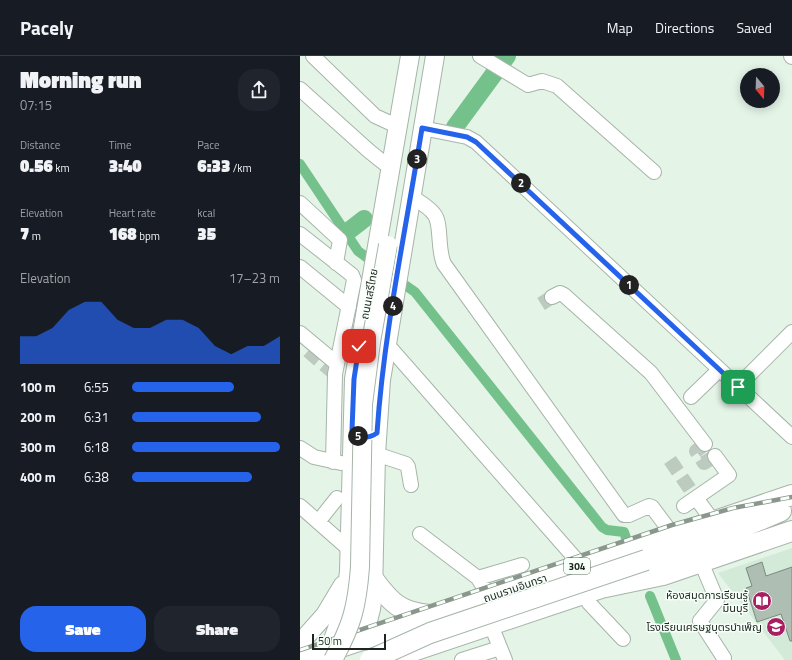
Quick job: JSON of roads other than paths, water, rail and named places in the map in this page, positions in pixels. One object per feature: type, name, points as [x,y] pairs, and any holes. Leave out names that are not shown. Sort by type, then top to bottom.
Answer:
[{"type":"highway","name":"ถนนรามอินทรา","points":[[329,657],[363,640],[489,596],[792,495]]},
{"type":"highway","points":[[370,660],[430,633],[736,530],[792,506]]},
{"type":"highway","name":"304","points":[[386,660],[601,588],[663,575],[792,531]]},
{"type":"highway","points":[[423,660],[500,648],[589,603],[663,575]]},
{"type":"highway","points":[[374,580],[385,595],[400,608],[416,614],[432,616]]},
{"type":"highway","points":[[513,588],[522,614]]},
{"type":"highway","points":[[353,660],[363,640]]},
{"type":"main road","name":"ถนนเสรีไทย","points":[[329,657],[344,606],[349,571],[357,299],[372,276],[384,240],[392,166],[410,56]]},
{"type":"main road","points":[[303,660],[329,657],[350,627],[355,611],[358,591],[363,404],[384,240],[421,56]]},
{"type":"main road","points":[[363,640],[372,609],[374,580],[376,454],[381,380],[435,56]]},
{"type":"main road","points":[[352,430],[357,436],[364,438],[368,438],[377,433]]},
{"type":"main road","points":[[300,644],[325,616],[336,599],[349,571]]},
{"type":"street","points":[[314,56],[375,116],[398,127]]},
{"type":"street","points":[[484,58],[528,85],[542,82],[557,86],[654,172]]},
{"type":"street","points":[[300,89],[369,151],[384,163],[392,166]]},
{"type":"street","points":[[422,128],[467,137],[476,142],[792,437]]},
{"type":"street","points":[[411,196],[435,214],[439,232],[439,252],[444,264],[624,515],[629,516],[649,506],[652,507],[674,534]]},
{"type":"street","points":[[300,203],[340,240],[336,263]]},
{"type":"street","points":[[300,234],[354,278],[357,299],[336,369],[333,462]]},
{"type":"street","points":[[300,267],[357,299]]},
{"type":"street","points":[[552,297],[560,293],[564,295],[651,373],[705,444]]},
{"type":"street","points":[[738,387],[792,332]]},
{"type":"street","points":[[300,333],[336,369],[354,379]]},
{"type":"street","points":[[386,343],[581,565]]},
{"type":"street","points":[[691,397],[719,370]]},
{"type":"street","points":[[300,448],[314,457],[351,465]]},
{"type":"street","points":[[376,454],[406,464],[408,467],[411,485]]},
{"type":"street","points":[[684,506],[729,475],[715,456]]},
{"type":"street","points":[[318,522],[337,498]]},
{"type":"street","points":[[696,498],[713,521]]},
{"type":"street","points":[[300,506],[350,550]]},
{"type":"street","points":[[420,534],[478,578],[489,596]]},
{"type":"street","points":[[701,562],[718,600],[700,621],[724,658]]},
{"type":"street","points":[[478,578],[522,565]]},
{"type":"street","points":[[589,603],[623,639]]},
{"type":"street","points":[[462,660],[500,648]]},
{"type":"waterway","points":[[455,127],[507,56]]},
{"type":"waterway","points":[[300,164],[358,251],[377,265]]},
{"type":"waterway","points":[[346,233],[364,219]]},
{"type":"waterway","points":[[395,278],[415,292],[602,527],[607,530],[624,532],[626,538]]},
{"type":"waterway","points":[[650,596],[676,660]]},
{"type":"tunnel","points":[[541,304],[552,297]]},
{"type":"tunnel","points":[[308,351],[335,374]]},
{"type":"tunnel","points":[[705,444],[696,451],[704,463],[715,456]]},
{"type":"tunnel","points":[[670,460],[696,498]]},
{"type":"railway","points":[[300,650],[672,525],[733,508],[792,497]]},
{"type":"place","name":"ห้องสมุดการเรียนรู้ มีนบุรี","points":[[762,601]]},
{"type":"place","name":"โรงเรียนเศรษฐบุตรบำเพ็ญ","points":[[776,627]]}]
